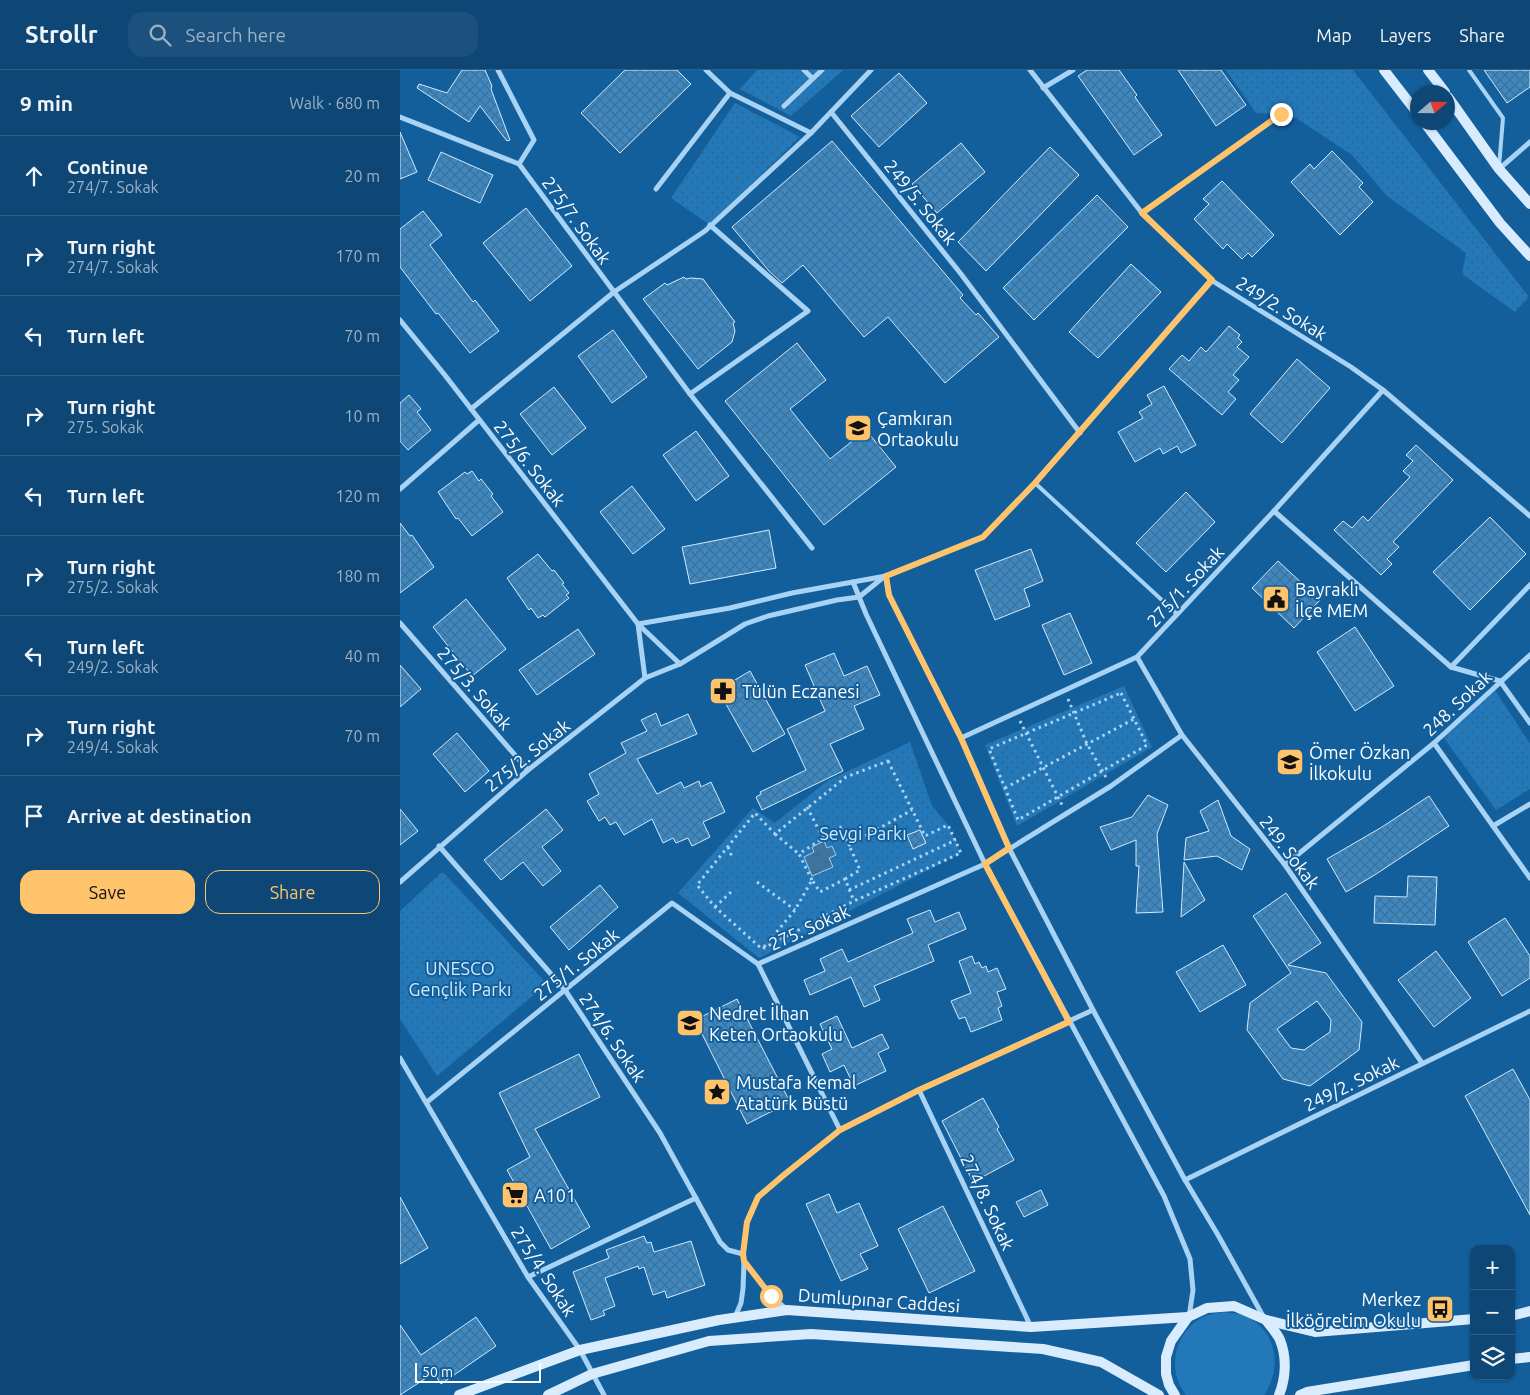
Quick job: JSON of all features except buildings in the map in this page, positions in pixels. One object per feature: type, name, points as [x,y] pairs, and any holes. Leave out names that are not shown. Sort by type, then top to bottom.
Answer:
[{"type":"main road","points":[[1384,70],[1410,104]]},
{"type":"main road","points":[[1428,70],[1440,85]]},
{"type":"main road","points":[[1455,107],[1499,169],[1530,204]]},
{"type":"main road","points":[[1430,130],[1500,223],[1530,256]]},
{"type":"main road","points":[[1174,1395],[1166,1374],[1166,1357],[1171,1340],[1188,1317],[1206,1308],[1234,1306],[1265,1319],[1315,1332],[1470,1319]]},
{"type":"main road","name":"Dumlupınar Caddesi","points":[[459,1395],[580,1350],[734,1318],[787,1310],[1031,1327],[1188,1317]]},
{"type":"main road","points":[[1515,1315],[1530,1311]]},
{"type":"main road","points":[[1265,1319],[1279,1339],[1286,1364],[1279,1395]]},
{"type":"main road","points":[[548,1395],[592,1374],[709,1341],[811,1334],[1043,1349],[1101,1362],[1159,1395]]},
{"type":"main road","points":[[1515,1358],[1530,1356]]},
{"type":"main road","points":[[1300,1395],[1307,1392],[1470,1366]]},
{"type":"street","points":[[400,117],[519,164],[534,140],[498,70]]},
{"type":"street","points":[[706,70],[730,93],[811,133]]},
{"type":"street","points":[[804,70],[812,78]]},
{"type":"street","points":[[784,106],[822,70],[828,75]]},
{"type":"street","points":[[471,409],[614,292],[705,231],[811,133],[871,70]]},
{"type":"street","name":"249/2. Sokak","points":[[1030,70],[1142,213],[1212,280],[1383,390],[1530,516]]},
{"type":"street","points":[[1043,88],[1072,70]]},
{"type":"street","points":[[656,189],[730,93]]},
{"type":"street","name":"249/5. Sokak","points":[[831,112],[961,274],[1080,432]]},
{"type":"street","points":[[1142,213],[1281,114]]},
{"type":"street","points":[[1499,169],[1530,142]]},
{"type":"street","name":"275/7. Sokak","points":[[519,164],[690,394],[812,548]]},
{"type":"street","points":[[690,394],[808,311],[710,226]]},
{"type":"street","name":"275/2. Sokak","points":[[638,624],[730,608],[792,593],[886,576],[983,537],[1035,483],[1212,280]]},
{"type":"street","name":"275/6. Sokak","points":[[400,320],[638,624]]},
{"type":"street","name":"275/1. Sokak","points":[[961,738],[1137,657],[1274,511],[1383,390]]},
{"type":"street","points":[[400,489],[479,420]]},
{"type":"street","points":[[1274,511],[1451,667],[1500,681],[1530,723]]},
{"type":"street","points":[[886,576],[889,595],[961,738],[1009,848],[1093,1010],[1185,1180],[1265,1319]]},
{"type":"street","name":"275/2. Sokak","points":[[400,882],[528,770],[645,678],[680,664],[745,624],[760,618],[837,600],[859,597],[886,576]]},
{"type":"street","points":[[854,582],[859,597],[985,864],[1164,1196],[1190,1259],[1193,1290],[1188,1317]]},
{"type":"street","name":"248. Sokak","points":[[1451,667],[1530,585]]},
{"type":"street","name":"275/3. Sokak","points":[[400,623],[528,770]]},
{"type":"street","points":[[638,624],[680,664]]},
{"type":"street","points":[[638,624],[645,678]]},
{"type":"street","name":"248. Sokak","points":[[1285,865],[1434,744],[1530,655]]},
{"type":"street","name":"249. Sokak","points":[[1137,657],[1182,735],[1285,865],[1422,1063]]},
{"type":"street","name":"275. Sokak","points":[[840,1130],[758,964],[985,864],[1111,786],[1182,735]]},
{"type":"street","points":[[1434,744],[1530,878]]},
{"type":"street","points":[[1493,826],[1530,804]]},
{"type":"street","name":"274/6. Sokak","points":[[439,846],[565,990],[660,1133],[720,1242],[728,1250],[743,1254]]},
{"type":"street","name":"275/1. Sokak","points":[[427,1102],[672,903],[758,964]]},
{"type":"street","points":[[734,1318],[742,1303],[743,1254],[747,1222],[758,1197],[840,1130],[919,1090],[1093,1010]]},
{"type":"street","name":"249/2. Sokak","points":[[1185,1180],[1530,1011]]},
{"type":"street","name":"275/4. Sokak","points":[[400,1058],[528,1277],[580,1350],[604,1395]]},
{"type":"street","name":"274/8. Sokak","points":[[919,1090],[1031,1327]]},
{"type":"street","points":[[528,1277],[696,1198]]},
{"type":"street","points":[[744,1261],[771,1296],[787,1310]]},
{"type":"lane","points":[[1470,70],[1503,118],[1499,169]]},
{"type":"lane","points":[[1035,483],[1177,614]]},
{"type":"path","points":[[1066,691],[1073,713],[1087,744],[1111,786]]},
{"type":"path","points":[[1122,693],[1134,719],[1147,745],[1018,820],[989,748],[1122,693]]},
{"type":"path","points":[[1017,713],[1025,733],[1066,814]]},
{"type":"path","points":[[1005,788],[1134,719]]},
{"type":"path","points":[[762,949],[854,901],[961,853],[948,825],[925,836],[888,761],[846,777],[775,834]]},
{"type":"path","points":[[808,807],[823,838]]},
{"type":"path","points":[[848,845],[912,810]]},
{"type":"path","points":[[767,960],[762,949],[715,907],[697,885],[755,813],[775,834],[799,854],[820,892],[860,870],[840,826],[799,854]]},
{"type":"path","points":[[849,890],[956,840]]},
{"type":"path","points":[[728,847],[733,859]]},
{"type":"path","points":[[845,879],[854,901]]},
{"type":"path","points":[[762,949],[794,910],[812,880]]},
{"type":"path","points":[[757,882],[794,910]]},
{"type":"path","points":[[715,907],[730,892]]},
{"type":"green space","points":[[757,70],[843,70],[791,116],[740,89]]},
{"type":"green space","points":[[1226,70],[1353,70],[1529,297],[1515,312],[1462,274],[1466,253],[1387,196],[1352,155],[1296,118],[1281,114],[1256,113]]},
{"type":"green space","points":[[735,103],[800,137],[710,225],[671,198]]},
{"type":"green space","points":[[1124,686],[1152,747],[1017,826],[985,745]]},
{"type":"green space","points":[[1493,687],[1530,744],[1530,789],[1496,810],[1444,738]]},
{"type":"green space","name":"Sevgi Parkı","points":[[910,742],[932,806],[948,825],[961,853],[759,958],[678,893],[753,808],[775,823],[827,781]]},
{"type":"green space","name":"UNESCO Gençlik Parkı","points":[[442,872],[547,984],[437,1076],[400,1019],[400,911]]},
{"type":"green space","points":[[1223,1312],[1239,1314],[1252,1319],[1268,1337],[1273,1348],[1275,1360],[1274,1372],[1264,1395],[1186,1395],[1178,1381],[1175,1362],[1176,1352],[1184,1334],[1199,1320],[1208,1315]]},
{"type":"water","points":[[824,841],[827,848],[832,846],[836,855],[829,858],[833,867],[812,876],[804,857],[814,852],[812,847]]},
{"type":"place","name":"Çamkıran Ortaokulu","points":[[858,428]]},
{"type":"place","name":"Bayraklı İlçe MEM","points":[[1276,599]]},
{"type":"place","name":"Tülün Eczanesi","points":[[723,691]]},
{"type":"place","name":"Ömer Özkan İlkokulu","points":[[1290,762]]},
{"type":"place","name":"Nedret İlhan Keten Ortaokulu","points":[[690,1023]]},
{"type":"place","name":"Mustafa Kemal Atatürk Büstü","points":[[717,1092]]},
{"type":"place","name":"A101","points":[[515,1195]]},
{"type":"place","name":"Merkez İlköğretim Okulu","points":[[1440,1309]]},
{"type":"route","points":[[771,1296],[744,1261],[743,1254],[747,1222],[758,1197],[840,1130],[919,1090],[1069,1022],[985,864],[1009,848],[961,738],[889,595],[886,576],[983,537],[1035,483],[1212,280],[1142,213],[1281,114]]}]
